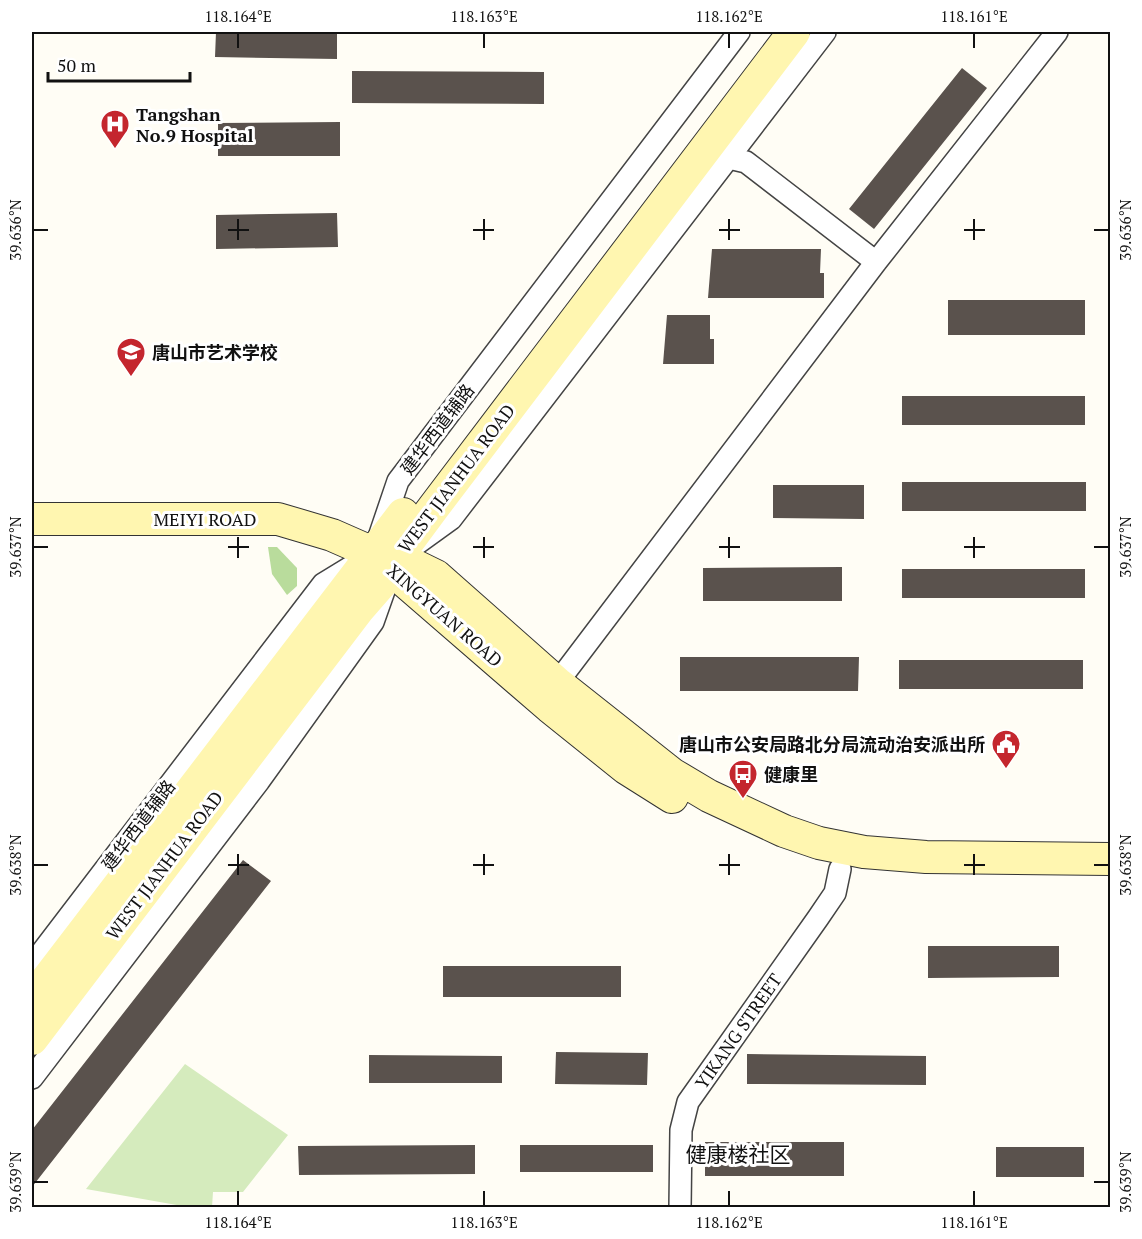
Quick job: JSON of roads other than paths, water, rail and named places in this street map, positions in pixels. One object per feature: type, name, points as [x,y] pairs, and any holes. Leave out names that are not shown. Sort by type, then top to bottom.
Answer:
[{"type":"main road","name":"WEST JIANHUA ROAD","points":[[32,1038],[358,610],[388,560],[770,32]]},
{"type":"main road","name":"WEST JIANHUA ROAD","points":[[32,999],[388,560],[794,32]]},
{"type":"main road","name":"MEIYI ROAD","points":[[32,519],[278,519],[332,535],[388,560]]},
{"type":"main road","name":"XINGYUAN ROAD","points":[[388,560],[436,576],[557,683],[672,774],[750,816],[819,843],[864,852],[926,857],[1110,859]]},
{"type":"main road","name":"XINGYUAN ROAD","points":[[388,560],[422,594],[550,707],[626,768],[675,799],[740,833],[840,869],[923,877],[1110,879]]},
{"type":"street","name":"建华西道辅路","points":[[32,1078],[259,781],[372,622],[388,560],[398,480],[739,32]]},
{"type":"street","name":"建华西道辅路","points":[[32,965],[323,584],[388,560],[451,519],[825,32]]},
{"type":"street","points":[[557,683],[876,262],[1058,32]]},
{"type":"street","points":[[696,162],[729,158],[746,162],[876,262]]},
{"type":"street","name":"YIKANG STREET","points":[[680,1208],[681,1130],[688,1102],[835,893],[840,869]]},
{"type":"place","name":"Tangshan No.9 Hospital","points":[[115,150]]},
{"type":"place","name":"唐山市艺术学校","points":[[131,378]]},
{"type":"place","name":"唐山市公安局路北分局流动治安派出所","points":[[1006,770]]},
{"type":"place","name":"健康里","points":[[743,800]]},
{"type":"district","name":"健康楼社区","points":[[738,1154]]}]
